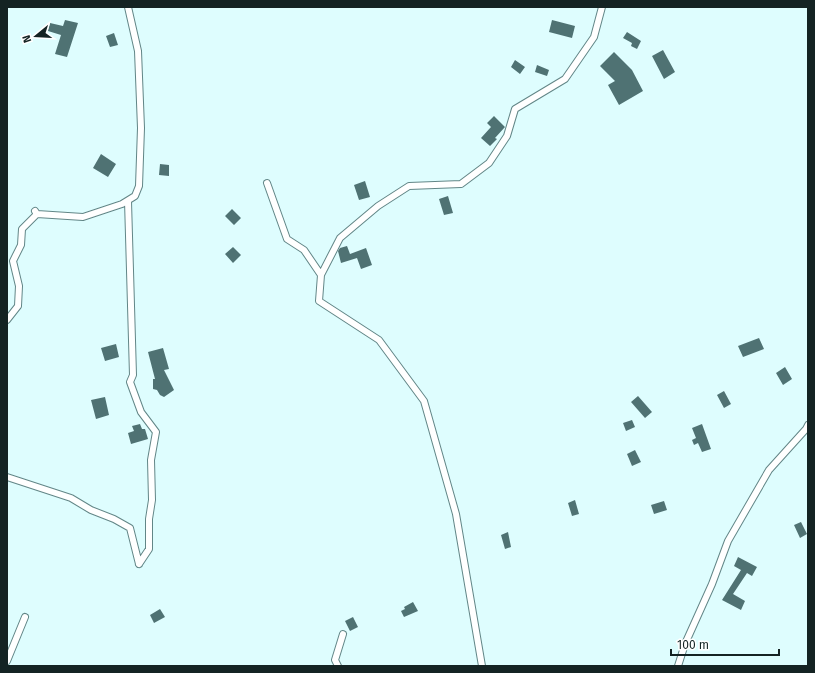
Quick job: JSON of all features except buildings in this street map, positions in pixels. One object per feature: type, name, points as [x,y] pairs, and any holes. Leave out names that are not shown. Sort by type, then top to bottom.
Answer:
[{"type":"street","points":[[7,320],[18,306],[20,286],[13,261],[20,245],[22,229],[36,212],[83,217],[122,204],[135,196],[138,186],[141,128],[138,51],[128,7]]},
{"type":"street","points":[[482,666],[456,514],[424,401],[379,340],[319,301],[321,275],[340,238],[378,206],[409,186],[461,184],[489,163],[507,136],[515,109],[566,79],[594,37],[602,7]]},
{"type":"street","points":[[268,183],[287,239],[304,250],[321,275]]},
{"type":"street","points":[[7,477],[71,498],[91,510],[114,519],[130,528],[139,564],[149,549],[149,519],[152,500],[151,460],[156,432],[141,412],[130,382],[133,375],[128,200]]},
{"type":"street","points":[[678,666],[685,644],[712,584],[728,541],[769,470],[808,425]]},
{"type":"street","points":[[7,661],[25,617]]},
{"type":"street","points":[[338,666],[335,660],[343,634]]}]
